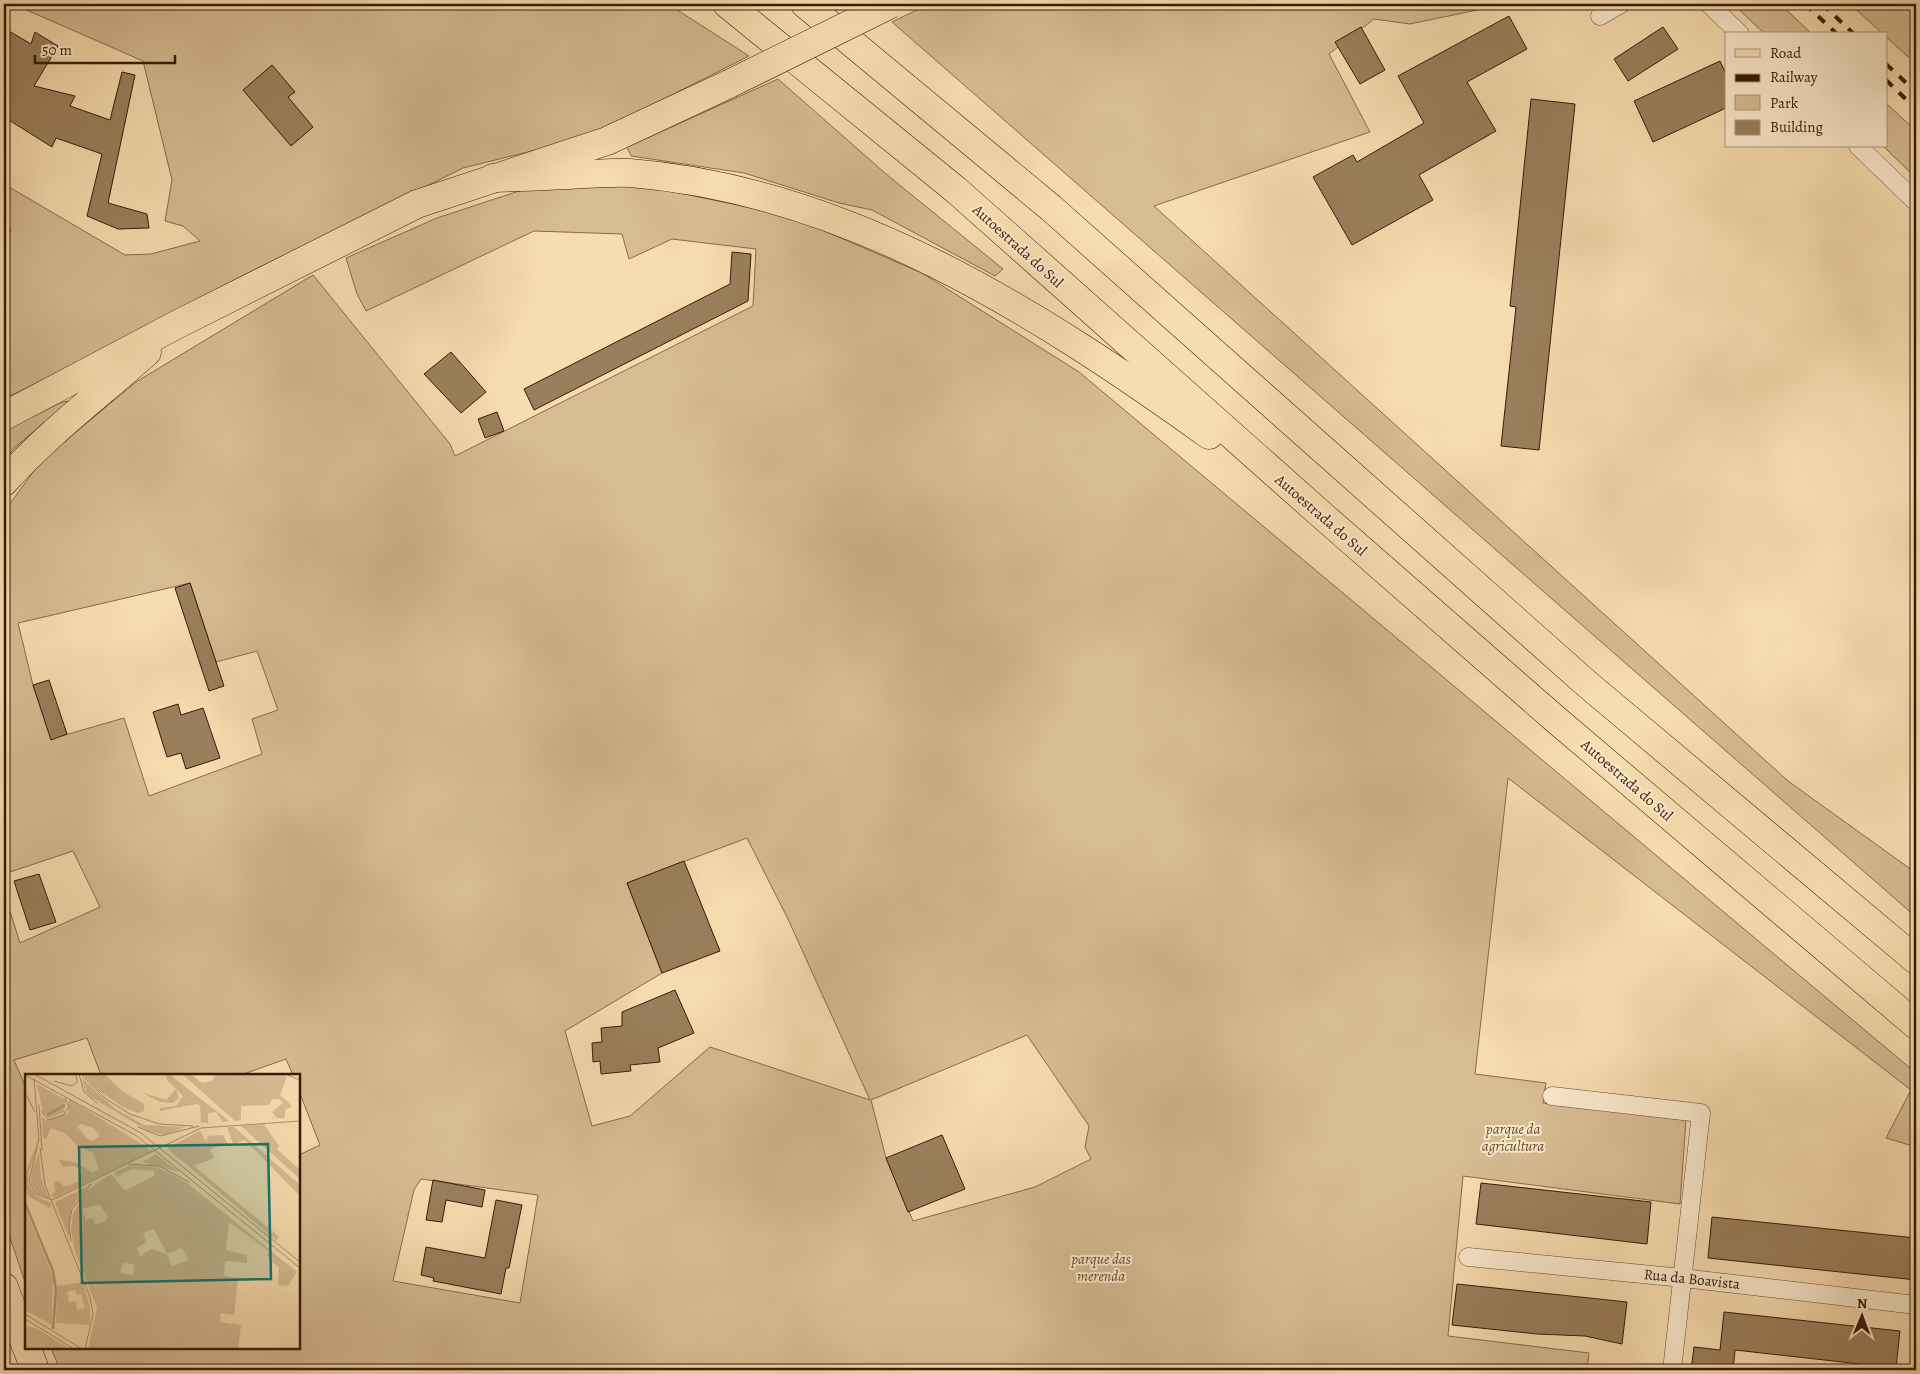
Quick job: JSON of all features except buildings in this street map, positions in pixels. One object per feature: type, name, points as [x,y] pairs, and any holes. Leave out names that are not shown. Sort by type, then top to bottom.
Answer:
[{"type":"main road","name":"Autoestrada do Sul","points":[[727,4],[956,190],[1324,517],[1705,848],[1916,1025]]},
{"type":"main road","points":[[805,4],[1051,208],[1580,677],[1916,960]]},
{"type":"main road","points":[[4,416],[182,322],[417,204],[606,141],[729,84],[891,4]]},
{"type":"main road","points":[[493,178],[628,172],[675,178],[786,204],[844,224],[951,271],[1044,324],[1130,379],[1324,517]]},
{"type":"main road","points":[[4,482],[28,455],[60,426],[182,322]]},
{"type":"main road","points":[[4,1287],[25,1344]]},
{"type":"main road","points":[[27,1349],[35,1370]]},
{"type":"street","points":[[1600,16],[1621,4]]},
{"type":"street","points":[[1708,4],[1738,32]]},
{"type":"street","points":[[1860,148],[1916,202]]},
{"type":"street","points":[[1552,1096],[1701,1113],[1672,1370]]},
{"type":"street","name":"Rua da Boavista","points":[[1468,1256],[1683,1278],[1916,1305]]},
{"type":"green space","points":[[13,4],[668,4],[749,56],[588,137],[463,168],[265,267],[242,281],[4,399],[4,247],[11,229],[4,224],[4,184],[125,255],[151,254],[200,241],[183,226],[165,221],[172,180],[143,61]]},
{"type":"green space","points":[[929,4],[1506,4],[1410,24],[1374,19],[1329,54],[1370,132],[1154,206],[1788,781],[1916,873],[1916,917],[892,22]]},
{"type":"green space","points":[[1733,4],[1780,4],[1810,32],[1763,32]]},
{"type":"green space","points":[[1850,4],[1916,4],[1916,64],[1888,39],[1888,32],[1881,32]]},
{"type":"green space","points":[[778,79],[886,174],[1003,269],[995,276],[872,210],[839,203],[744,173],[631,156],[627,147]]},
{"type":"green space","points":[[1888,105],[1916,131],[1916,178],[1885,148],[1888,148]]},
{"type":"green space","points":[[641,185],[790,216],[922,273],[1079,372],[1916,1073],[1916,1147],[1886,1138],[1911,1090],[1508,778],[1475,1074],[1546,1083],[1543,1103],[1686,1120],[1680,1204],[1463,1176],[1448,1336],[1589,1353],[1587,1370],[60,1370],[51,1349],[300,1349],[300,1155],[320,1145],[300,1094],[300,1074],[293,1074],[286,1059],[244,1074],[101,1074],[87,1038],[14,1060],[25,1086],[25,1282],[4,1220],[4,892],[20,943],[100,907],[73,851],[4,874],[4,512],[41,461],[136,382],[313,275],[450,444],[455,456],[753,306],[756,249],[672,239],[629,259],[622,234],[534,231],[366,311],[357,294],[346,258],[437,218],[522,190]],"holes":[[[190,583],[216,662],[257,651],[278,710],[252,719],[262,754],[149,796],[124,718],[51,739],[33,685],[18,623]],[[747,838],[788,919],[870,1100],[710,1047],[630,1116],[592,1126],[565,1031],[662,973],[627,883]],[[1027,1035],[1089,1126],[1085,1147],[1091,1159],[1035,1187],[913,1221],[886,1158],[871,1100]],[[421,1179],[538,1195],[520,1303],[393,1281],[414,1190]]]},
{"type":"green space","points":[[70,401],[14,448],[4,461],[4,431],[62,402]]},
{"type":"railway","points":[[1805,4],[1835,32]]},
{"type":"railway","points":[[1822,4],[1852,32]]},
{"type":"railway","points":[[1888,66],[1916,92]]},
{"type":"railway","points":[[1888,82],[1916,109]]},
{"type":"park label","name":"parque da agricultura","points":[[1513,1138]]},
{"type":"park label","name":"parque das merenda","points":[[1101,1268]]}]
